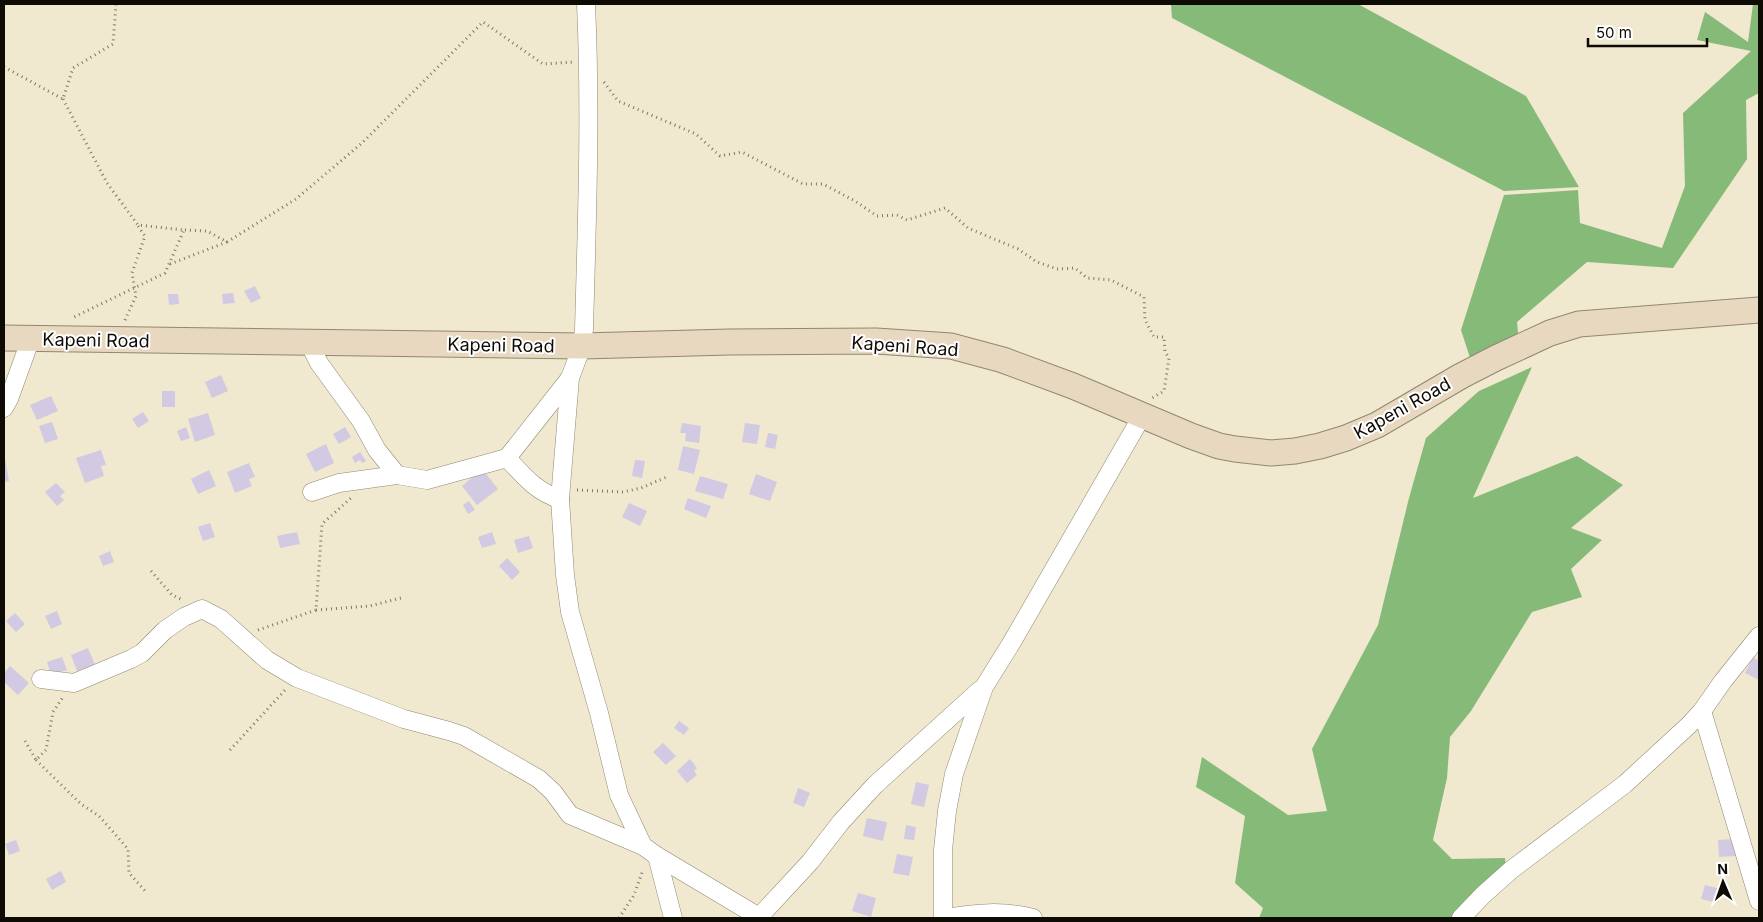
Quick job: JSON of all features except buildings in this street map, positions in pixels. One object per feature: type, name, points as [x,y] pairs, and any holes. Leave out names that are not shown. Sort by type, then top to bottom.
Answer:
[{"type":"main road","name":"Kapeni Road","points":[[4,338],[582,346],[720,342],[876,341],[951,346],[1003,360],[1073,386],[1191,436],[1227,448],[1271,453],[1295,451],[1337,441],[1377,425],[1487,362],[1564,328],[1604,321],[1656,319],[1759,310]]},
{"type":"street","points":[[586,4],[588,180],[582,346],[570,378],[561,493],[565,575],[570,612],[597,705],[619,795],[650,851],[672,918]]},
{"type":"street","points":[[4,408],[9,400],[31,338]]},
{"type":"street","points":[[308,341],[319,363],[361,421],[377,450],[397,475]]},
{"type":"street","points":[[312,492],[339,483],[397,475],[427,480],[507,458],[570,378]]},
{"type":"street","points":[[1034,918],[989,912],[944,918],[943,850],[947,811],[954,774],[984,686],[1012,642],[1142,416]]},
{"type":"street","points":[[507,458],[532,485],[548,495],[561,493]]},
{"type":"street","points":[[41,679],[74,682],[131,659],[142,653],[184,616],[202,609],[221,620],[267,660],[297,678],[404,720],[464,736],[539,780],[553,792],[570,815],[650,851],[760,918],[875,785],[984,686]]},
{"type":"street","points":[[1461,918],[1511,870],[1625,784],[1702,711],[1759,636]]},
{"type":"street","points":[[1702,711],[1759,901]]},
{"type":"path","points":[[63,99],[73,68],[113,44],[116,4]]},
{"type":"path","points":[[169,264],[227,242],[296,199],[362,143],[483,22],[543,64],[588,60],[618,101],[696,134],[720,156],[742,152],[803,184],[824,184],[877,216],[897,215],[907,220],[945,208],[968,228],[1018,249],[1037,262],[1057,269],[1075,268],[1087,278],[1111,280],[1144,297],[1145,320],[1154,337],[1164,337],[1165,352],[1169,358],[1164,391],[1147,401],[1142,416]]},
{"type":"path","points":[[4,67],[63,99],[107,183],[145,236],[132,273],[136,296],[125,321],[125,340]]},
{"type":"path","points":[[138,225],[207,231],[227,242]]},
{"type":"path","points":[[66,321],[165,273],[184,230]]},
{"type":"path","points":[[561,493],[623,492],[641,488],[669,476]]},
{"type":"path","points":[[316,610],[322,524],[372,478]]},
{"type":"path","points":[[151,571],[172,595],[202,609]]},
{"type":"path","points":[[241,636],[316,610],[370,606],[401,598]]},
{"type":"path","points":[[230,750],[297,678]]},
{"type":"path","points":[[36,760],[46,750],[53,712],[74,682]]},
{"type":"path","points":[[25,741],[36,760],[81,804],[99,816],[128,849],[129,873],[147,893]]},
{"type":"path","points":[[619,918],[634,895],[650,851]]},
{"type":"green space","points":[[1171,4],[1358,4],[1526,96],[1579,187],[1504,191],[1172,18]]},
{"type":"green space","points":[[1753,4],[1759,4],[1759,93],[1746,100],[1747,159],[1673,268],[1587,262],[1517,322],[1520,353],[1474,370],[1461,330],[1504,195],[1578,190],[1580,223],[1662,248],[1685,186],[1683,113],[1751,51],[1697,40],[1705,12],[1748,42]]},
{"type":"green space","points":[[1532,367],[1473,498],[1577,456],[1623,485],[1571,528],[1602,540],[1571,569],[1582,597],[1532,612],[1471,711],[1450,737],[1447,778],[1433,840],[1452,859],[1505,858],[1506,870],[1463,918],[1259,918],[1263,908],[1235,883],[1245,816],[1196,787],[1202,757],[1288,815],[1327,811],[1312,749],[1378,625],[1409,498],[1426,438],[1479,391]]}]
